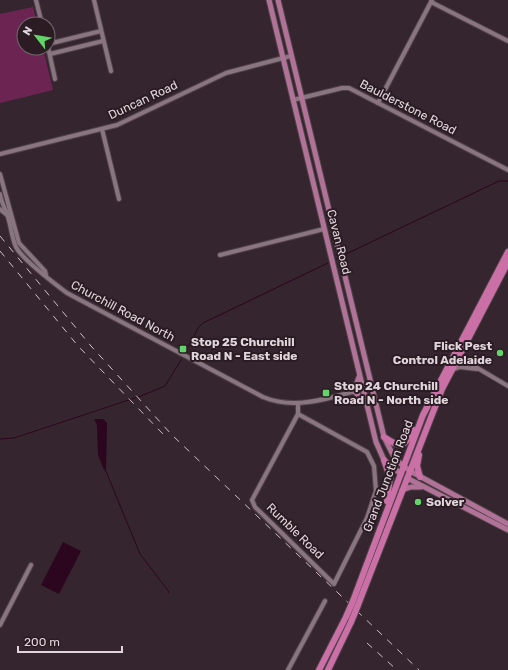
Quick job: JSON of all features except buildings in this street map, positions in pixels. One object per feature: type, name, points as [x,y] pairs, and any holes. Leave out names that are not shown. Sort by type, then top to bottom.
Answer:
[{"type":"highway","name":"Grand Junction Road","points":[[319,670],[353,601],[423,415],[506,262],[508,252]]},
{"type":"highway","name":"Grand Junction Road","points":[[328,670],[358,606],[425,432],[452,370],[456,356]]},
{"type":"highway","points":[[384,437],[395,445],[406,442],[423,415]]},
{"type":"highway","points":[[420,477],[417,464],[425,432]]},
{"type":"highway","points":[[384,460],[390,477],[384,518]]},
{"type":"highway","name":"Cavan Road","points":[[401,474],[407,478]]},
{"type":"main road","name":"Cavan Road","points":[[269,0],[376,442],[384,460],[401,474]]},
{"type":"main road","name":"Cavan Road","points":[[278,0],[339,253],[373,386],[384,437],[391,454],[410,471],[505,524]]},
{"type":"main road","points":[[359,374],[358,384],[354,391],[361,396],[368,406]]},
{"type":"main road","points":[[407,478],[505,524],[508,530]]},
{"type":"main road","points":[[402,490],[415,486],[426,488]]},
{"type":"street","points":[[36,0],[40,16]]},
{"type":"street","points":[[94,0],[111,72]]},
{"type":"street","points":[[378,103],[432,1],[508,41]]},
{"type":"street","points":[[56,44],[101,32]]},
{"type":"street","points":[[56,53],[103,41]]},
{"type":"street","points":[[50,56],[55,78]]},
{"type":"street","name":"Duncan Road","points":[[0,154],[120,124],[226,73],[291,56]]},
{"type":"street","name":"Baulderstone Road","points":[[293,100],[346,88],[508,170]]},
{"type":"street","points":[[102,129],[119,199]]},
{"type":"street","name":"Churchill Road North","points":[[0,174],[19,243],[45,271],[46,275]]},
{"type":"street","name":"Churchill Road North","points":[[0,194],[1,204],[7,216],[18,250],[66,293],[269,399],[285,403],[298,404],[373,386]]},
{"type":"street","points":[[1,204],[6,196]]},
{"type":"street","points":[[0,209],[7,216]]},
{"type":"street","points":[[220,255],[324,229]]},
{"type":"street","points":[[456,356],[508,386]]},
{"type":"street","points":[[452,370],[460,367],[477,369]]},
{"type":"street","name":"Rumble Road","points":[[298,404],[298,414],[252,500],[255,507],[334,584],[367,518],[376,491],[374,466],[367,452],[298,414]]},
{"type":"street","points":[[0,625],[31,565]]},
{"type":"street","points":[[288,670],[325,601]]},
{"type":"shaded area","points":[[33,7],[35,16],[16,16],[16,56],[45,56],[53,90],[0,103],[0,14]]},
{"type":"shaded area","points":[[94,419],[103,419],[107,423],[106,469],[104,470],[98,455],[97,425]]},
{"type":"shaded area","points":[[63,542],[81,551],[59,594],[41,585]]},
{"type":"waterway","points":[[344,255],[499,181],[508,181]]},
{"type":"waterway","points":[[186,351],[198,328],[203,323],[328,263]]},
{"type":"waterway","points":[[0,439],[14,438],[141,396],[165,386],[181,360]]},
{"type":"waterway","points":[[105,469],[140,554],[169,592],[168,593]]},
{"type":"railway","points":[[0,236],[91,346],[172,435],[419,670]]},
{"type":"railway","points":[[0,251],[78,346],[163,434]]},
{"type":"railway","points":[[367,643],[397,670]]},
{"type":"place","name":"Stop 25 Churchill Road N - East side","points":[[183,349]]},
{"type":"place","name":"Flick Pest Control Adelaide","points":[[500,353]]},
{"type":"place","name":"Stop 24 Churchill Road N - North side","points":[[326,393]]},
{"type":"place","name":"Solver","points":[[418,502]]}]
